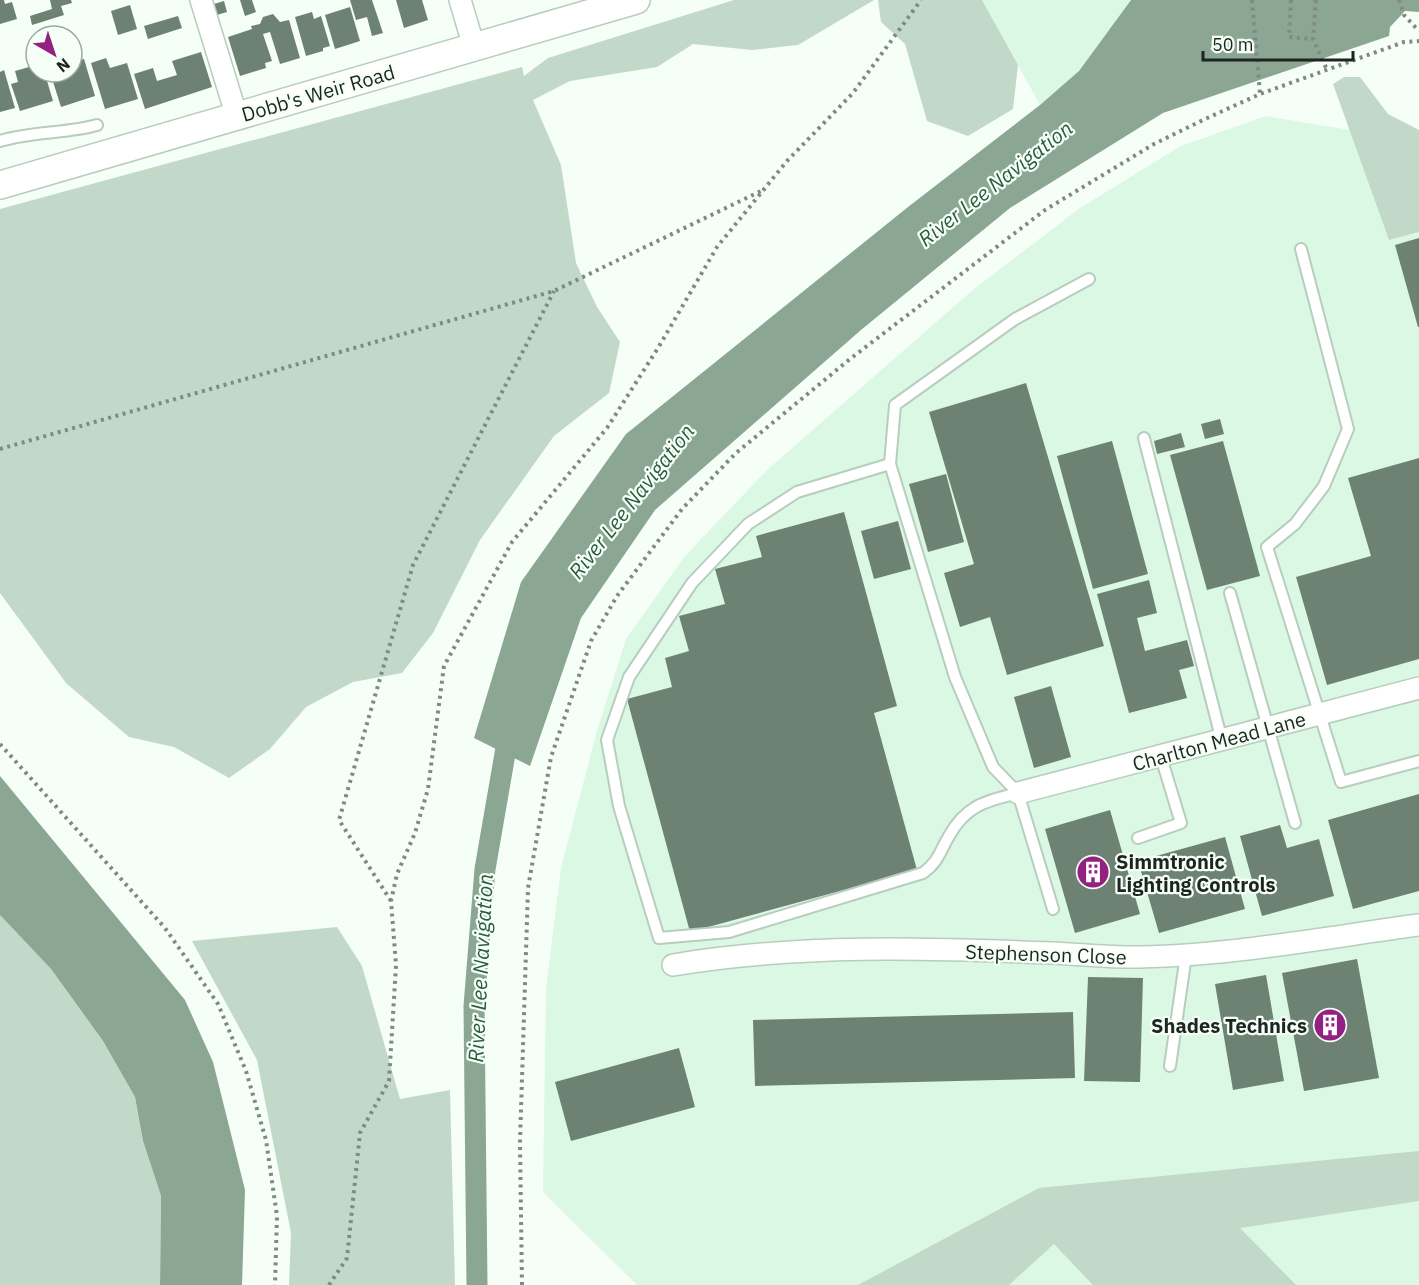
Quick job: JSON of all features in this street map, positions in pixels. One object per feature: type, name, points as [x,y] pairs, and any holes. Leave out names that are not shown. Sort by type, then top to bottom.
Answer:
[{"type":"street","points":[[201,0],[237,117]]},
{"type":"street","points":[[460,0],[474,47]]},
{"type":"street","name":"Dobb's Weir Road","points":[[0,184],[636,0]]},
{"type":"street","name":"Charlton Mead Lane","points":[[1018,793],[1419,688]]},
{"type":"street","name":"Stephenson Close","points":[[673,965],[738,954],[808,949],[923,949],[1124,957],[1186,955],[1266,948],[1419,925]]},
{"type":"lane","points":[[0,141],[28,134],[74,131],[97,125]]},
{"type":"lane","points":[[1301,249],[1348,429],[1324,486],[1295,524],[1267,547],[1341,782],[1419,761]]},
{"type":"lane","points":[[1053,909],[1018,793],[993,767],[955,677],[890,464],[895,405],[1015,319],[1089,279]]},
{"type":"lane","points":[[1144,438],[1222,741]]},
{"type":"lane","points":[[890,464],[797,492],[748,524],[692,583],[629,677],[608,740],[619,806],[659,938],[729,932],[923,873],[936,863],[949,835],[963,816],[981,803],[1018,793]]},
{"type":"lane","points":[[1230,593],[1295,824]]},
{"type":"lane","points":[[1138,838],[1181,824],[1161,757]]},
{"type":"lane","points":[[1170,1066],[1186,955]]},
{"type":"path","points":[[329,1285],[347,1258],[360,1132],[389,1081],[396,965],[391,901],[397,874],[415,833],[428,789],[444,666],[512,542],[607,428],[717,247],[787,161],[853,93],[921,0]]},
{"type":"path","points":[[1252,0],[1260,94]]},
{"type":"path","points":[[1291,0],[1289,37],[1313,39]]},
{"type":"path","points":[[1316,0],[1313,39],[1327,70]]},
{"type":"path","points":[[1399,0],[1404,15],[1419,31]]},
{"type":"path","points":[[522,1285],[520,1142],[528,888],[551,757],[591,641],[617,596],[682,509],[736,453],[850,359],[1045,210],[1154,144],[1260,94],[1404,42],[1419,41]]},
{"type":"path","points":[[0,449],[554,291],[764,190]]},
{"type":"path","points":[[391,901],[339,820],[413,565],[554,291]]},
{"type":"path","points":[[0,744],[165,928],[218,1004],[246,1071],[266,1140],[277,1216],[276,1285]]},
{"type":"shaded area","points":[[734,0],[874,0],[798,45],[752,50],[693,44],[657,67],[570,81],[533,100],[561,165],[576,263],[597,307],[620,342],[609,393],[554,436],[480,540],[433,633],[402,673],[353,682],[306,707],[270,749],[229,778],[174,747],[129,737],[66,683],[0,593],[0,209],[522,67],[524,76],[548,58]]},
{"type":"shaded area","points":[[878,0],[982,0],[1018,65],[1013,109],[968,136],[927,121],[905,44],[881,22]]},
{"type":"shaded area","points":[[982,0],[1131,0],[1079,71],[1040,105]]},
{"type":"shaded area","points":[[1344,77],[1360,77],[1388,114],[1419,130],[1419,232],[1389,240],[1333,84]]},
{"type":"shaded area","points":[[1266,116],[1350,130],[1389,240],[1419,232],[1419,1285],[637,1285],[543,1192],[546,989],[561,868],[597,731],[626,639],[685,556],[767,470],[974,289],[1080,208],[1181,146]]},
{"type":"shaded area","points":[[0,915],[51,969],[103,1041],[135,1097],[143,1141],[161,1196],[160,1285],[0,1285]]},
{"type":"shaded area","points":[[337,927],[362,966],[400,1099],[450,1090],[455,1285],[289,1285],[291,1233],[257,1060],[192,941]]},
{"type":"shaded area","points":[[1419,1151],[1419,1201],[1240,1228],[1296,1285],[1093,1285],[1054,1244],[1009,1285],[858,1285],[1039,1188]]},
{"type":"water","points":[[1131,0],[1419,0],[1419,12],[1405,11],[1390,27],[1389,36],[1163,113],[1010,208],[861,330],[655,510],[581,618],[530,766],[474,738],[521,582],[626,434],[908,207],[1040,105],[1079,71]]},
{"type":"water","points":[[0,776],[185,1000],[213,1062],[245,1190],[242,1285],[160,1285],[161,1196],[143,1141],[135,1097],[103,1041],[51,969],[0,915]]},
{"type":"building","points":[[0,0],[4,0],[5,4],[12,2],[17,19],[0,24]]},
{"type":"building","points":[[50,0],[71,0],[72,3],[61,6],[64,15],[32,24],[30,16],[52,9]]},
{"type":"building","points":[[240,0],[252,0],[256,12],[245,16]]},
{"type":"building","points":[[350,0],[372,0],[383,33],[372,36],[367,17],[356,20]]},
{"type":"building","points":[[396,0],[422,0],[428,20],[404,28]]},
{"type":"building","points":[[224,1],[227,12],[217,15],[214,4]]},
{"type":"building","points":[[130,5],[137,29],[118,35],[111,11]]},
{"type":"building","points":[[350,7],[360,41],[335,49],[325,15]]},
{"type":"building","points":[[312,12],[314,19],[321,16],[330,46],[323,48],[323,51],[306,56],[295,17]]},
{"type":"building","points":[[273,14],[280,22],[289,20],[300,58],[280,64],[270,32],[263,34],[272,61],[265,63],[266,68],[240,76],[228,37],[252,29],[251,26],[260,24],[263,17]]},
{"type":"building","points":[[178,16],[182,28],[148,39],[144,26]]},
{"type":"building","points":[[201,52],[212,87],[145,109],[134,74],[153,68],[157,81],[177,75],[172,61]]},
{"type":"building","points":[[106,58],[110,68],[127,63],[138,99],[105,109],[91,63]]},
{"type":"building","points":[[84,59],[95,96],[61,107],[54,84],[84,84]]},
{"type":"building","points":[[24,68],[24,84],[48,84],[53,101],[20,111],[11,84],[18,82],[15,71]]},
{"type":"building","points":[[4,70],[15,108],[0,112],[0,72]]},
{"type":"building","points":[[1419,238],[1419,327],[1418,327],[1395,245]]},
{"type":"building","points":[[1026,383],[1104,646],[1007,675],[990,617],[960,627],[944,573],[974,564],[929,412]]},
{"type":"building","points":[[1220,419],[1224,434],[1205,439],[1201,424]]},
{"type":"building","points":[[1181,433],[1185,447],[1157,454],[1154,441]]},
{"type":"building","points":[[1112,441],[1148,574],[1093,589],[1057,456]]},
{"type":"building","points":[[1223,441],[1260,576],[1207,590],[1170,455]]},
{"type":"building","points":[[1419,458],[1419,659],[1327,685],[1296,577],[1371,556],[1348,478]]},
{"type":"building","points":[[946,474],[964,542],[928,552],[909,484]]},
{"type":"building","points":[[844,512],[897,706],[874,713],[917,870],[690,932],[627,699],[672,687],[665,658],[689,651],[679,616],[725,604],[715,569],[762,557],[756,536]]},
{"type":"building","points":[[898,521],[911,569],[874,579],[861,531]]},
{"type":"building","points":[[1149,580],[1157,613],[1137,618],[1145,651],[1187,640],[1194,666],[1179,670],[1187,698],[1129,713],[1097,594]]},
{"type":"building","points":[[1051,686],[1071,757],[1034,768],[1014,697]]},
{"type":"building","points":[[1419,794],[1419,891],[1353,909],[1328,820]]},
{"type":"building","name":"Simmtronic Lighting Controls","points":[[1110,810],[1140,914],[1075,933],[1045,829]]},
{"type":"building","points":[[1280,825],[1287,848],[1319,839],[1334,896],[1262,916],[1240,836]]},
{"type":"building","points":[[1225,837],[1245,909],[1159,933],[1138,861]]},
{"type":"building","name":"Shades Technics","points":[[1357,959],[1379,1078],[1304,1091],[1282,973]]},
{"type":"building","points":[[1266,975],[1284,1081],[1233,1090],[1215,984]]},
{"type":"building","points":[[1088,977],[1143,978],[1140,1082],[1084,1081]]},
{"type":"building","points":[[1073,1012],[1075,1078],[755,1086],[753,1020]]},
{"type":"building","points":[[679,1048],[695,1107],[571,1141],[555,1082]]},
{"type":"waterway","name":"River Lee Navigation","points":[[477,1285],[474,1006],[485,869],[510,725]]},
{"type":"place","name":"Simmtronic Lighting Controls","points":[[1093,872]]},
{"type":"place","name":"Shades Technics","points":[[1330,1025]]}]
